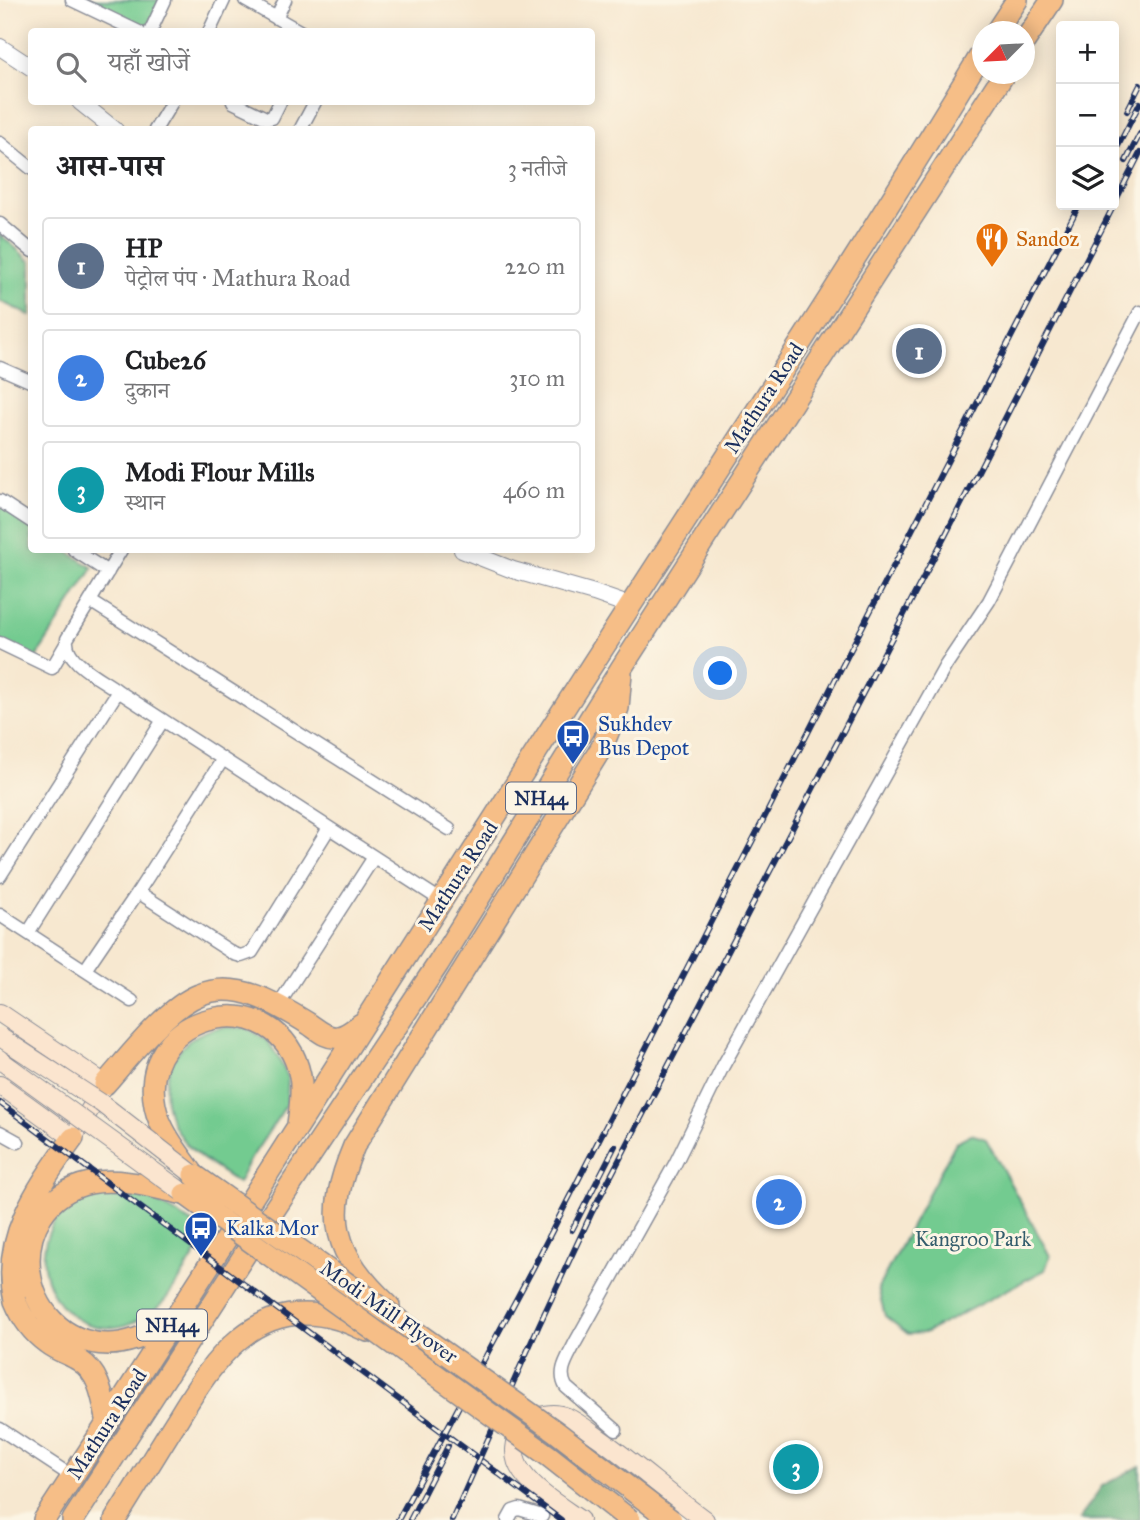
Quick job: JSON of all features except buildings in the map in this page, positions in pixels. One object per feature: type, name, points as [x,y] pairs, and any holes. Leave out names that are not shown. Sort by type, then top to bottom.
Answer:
[{"type":"main road","points":[[1003,21],[1017,0]]},
{"type":"main road","points":[[1035,26],[1052,0]]},
{"type":"main road","name":"Mathura Road","points":[[44,1520],[920,156],[972,70]]},
{"type":"main road","name":"Mathura Road","points":[[73,1520],[260,1231],[438,964],[622,667],[998,84]]},
{"type":"main road","points":[[416,1331],[375,1293],[345,1254],[337,1222],[341,1177],[354,1146],[602,747],[618,708],[622,667]]},
{"type":"main road","points":[[108,1423],[100,1389],[92,1373],[81,1362],[48,1344],[30,1327],[17,1307],[8,1272],[9,1248],[15,1224],[73,1138],[105,1084],[171,1013],[197,995],[220,989],[243,990],[329,1037],[347,1034],[367,1020]]},
{"type":"main road","points":[[0,1013],[105,1084]]},
{"type":"main road","points":[[173,1323],[127,1342],[109,1344],[91,1342],[58,1327],[46,1314],[33,1290],[27,1264],[34,1229],[43,1213],[71,1190],[88,1183],[106,1181],[190,1185],[159,1122],[153,1095],[156,1068],[169,1044],[178,1034],[190,1026],[215,1017],[229,1016],[255,1021],[268,1027],[288,1046],[300,1076],[297,1129]]},
{"type":"main road","name":"Modi Mill Flyover","points":[[0,1037],[102,1104],[190,1185],[388,1340],[550,1457],[630,1520]]},
{"type":"main road","name":"Modi Mill Flyover","points":[[0,1060],[416,1331],[555,1431],[671,1520]]},
{"type":"main road","points":[[0,1085],[73,1138]]},
{"type":"main road","points":[[115,1520],[204,1375],[240,1336],[277,1318],[318,1315],[339,1319],[388,1340]]},
{"type":"main road","points":[[580,1520],[522,1473],[516,1460],[515,1446],[520,1432],[529,1422],[541,1415],[555,1414],[569,1418],[622,1454],[705,1520]]},
{"type":"street","points":[[72,0],[131,28]]},
{"type":"street","points":[[152,28],[165,0]]},
{"type":"street","points":[[211,28],[224,0]]},
{"type":"street","points":[[245,0],[294,28]]},
{"type":"street","points":[[276,18],[285,0]]},
{"type":"street","points":[[0,47],[28,65]]},
{"type":"street","points":[[84,105],[110,126]]},
{"type":"street","points":[[158,126],[170,105]]},
{"type":"street","points":[[239,105],[268,119],[272,118],[278,105]]},
{"type":"street","points":[[302,126],[314,105]]},
{"type":"street","points":[[0,143],[28,166]]},
{"type":"street","points":[[0,224],[28,248]]},
{"type":"street","points":[[616,1430],[566,1387],[562,1380],[561,1373],[575,1343],[675,1164],[723,1066],[874,794],[946,665],[989,601],[1140,312]]},
{"type":"street","points":[[0,368],[28,380]]},
{"type":"street","points":[[0,501],[28,519]]},
{"type":"street","points":[[79,553],[108,572]]},
{"type":"street","points":[[0,643],[52,667],[119,553]]},
{"type":"street","points":[[470,553],[513,570],[631,606]]},
{"type":"street","points":[[90,601],[449,829]]},
{"type":"street","points":[[66,645],[74,659],[118,691],[442,901]]},
{"type":"street","points":[[0,876],[118,691]]},
{"type":"street","points":[[28,933],[163,720]]},
{"type":"street","points":[[85,970],[223,759]]},
{"type":"street","points":[[138,892],[234,954],[247,955],[252,952],[329,828]]},
{"type":"street","points":[[277,1007],[374,856]]},
{"type":"street","points":[[0,915],[132,1002]]},
{"type":"street","points":[[0,1132],[18,1142]]},
{"type":"street","points":[[0,1429],[73,1477]]},
{"type":"street","points":[[508,1520],[513,1511],[519,1509],[540,1518],[551,1499]]},
{"type":"green space","points":[[82,0],[160,0],[147,28]]},
{"type":"green space","points":[[0,234],[28,259],[28,315],[0,301]]},
{"type":"green space","points":[[0,506],[28,525],[28,553],[70,553],[93,568],[35,659],[0,643]]},
{"type":"green space","points":[[225,1027],[247,1028],[268,1041],[288,1077],[287,1104],[238,1183],[209,1163],[183,1140],[172,1123],[167,1105],[169,1069],[177,1054],[189,1041],[205,1032]]},
{"type":"green space","name":"Kangroo Park","points":[[971,1134],[986,1139],[1050,1256],[1045,1270],[925,1333],[908,1334],[885,1316],[878,1288],[956,1142]]},
{"type":"green space","points":[[106,1192],[149,1199],[172,1210],[208,1234],[162,1303],[125,1325],[97,1326],[73,1316],[56,1298],[46,1274],[44,1248],[54,1222],[76,1201]]},
{"type":"green space","points":[[1140,1466],[1140,1520],[1079,1520],[1102,1486]]},
{"type":"railway","points":[[1127,111],[1140,85]]},
{"type":"railway","points":[[1118,147],[1140,103]]},
{"type":"railway","points":[[1126,161],[1140,134]]},
{"type":"railway","points":[[1119,194],[1140,153]]},
{"type":"railway","points":[[398,1520],[533,1268],[1076,210]]},
{"type":"railway","points":[[452,1520],[592,1212],[945,536],[1111,210]]},
{"type":"railway","points":[[0,1103],[561,1520]]},
{"type":"railway","points":[[572,1230],[615,1146]]},
{"type":"railway","points":[[410,1520],[448,1446]]},
{"type":"place","name":"Sandoz","points":[[992,269]]},
{"type":"place","name":"HP","points":[[919,351]]},
{"type":"place","name":"Sukhdev Bus Depot","points":[[573,766]]},
{"type":"place","name":"Cube26","points":[[779,1202]]},
{"type":"place","name":"Kalka Mor","points":[[201,1258]]},
{"type":"place","name":"Modi Flour Mills","points":[[796,1467]]}]
